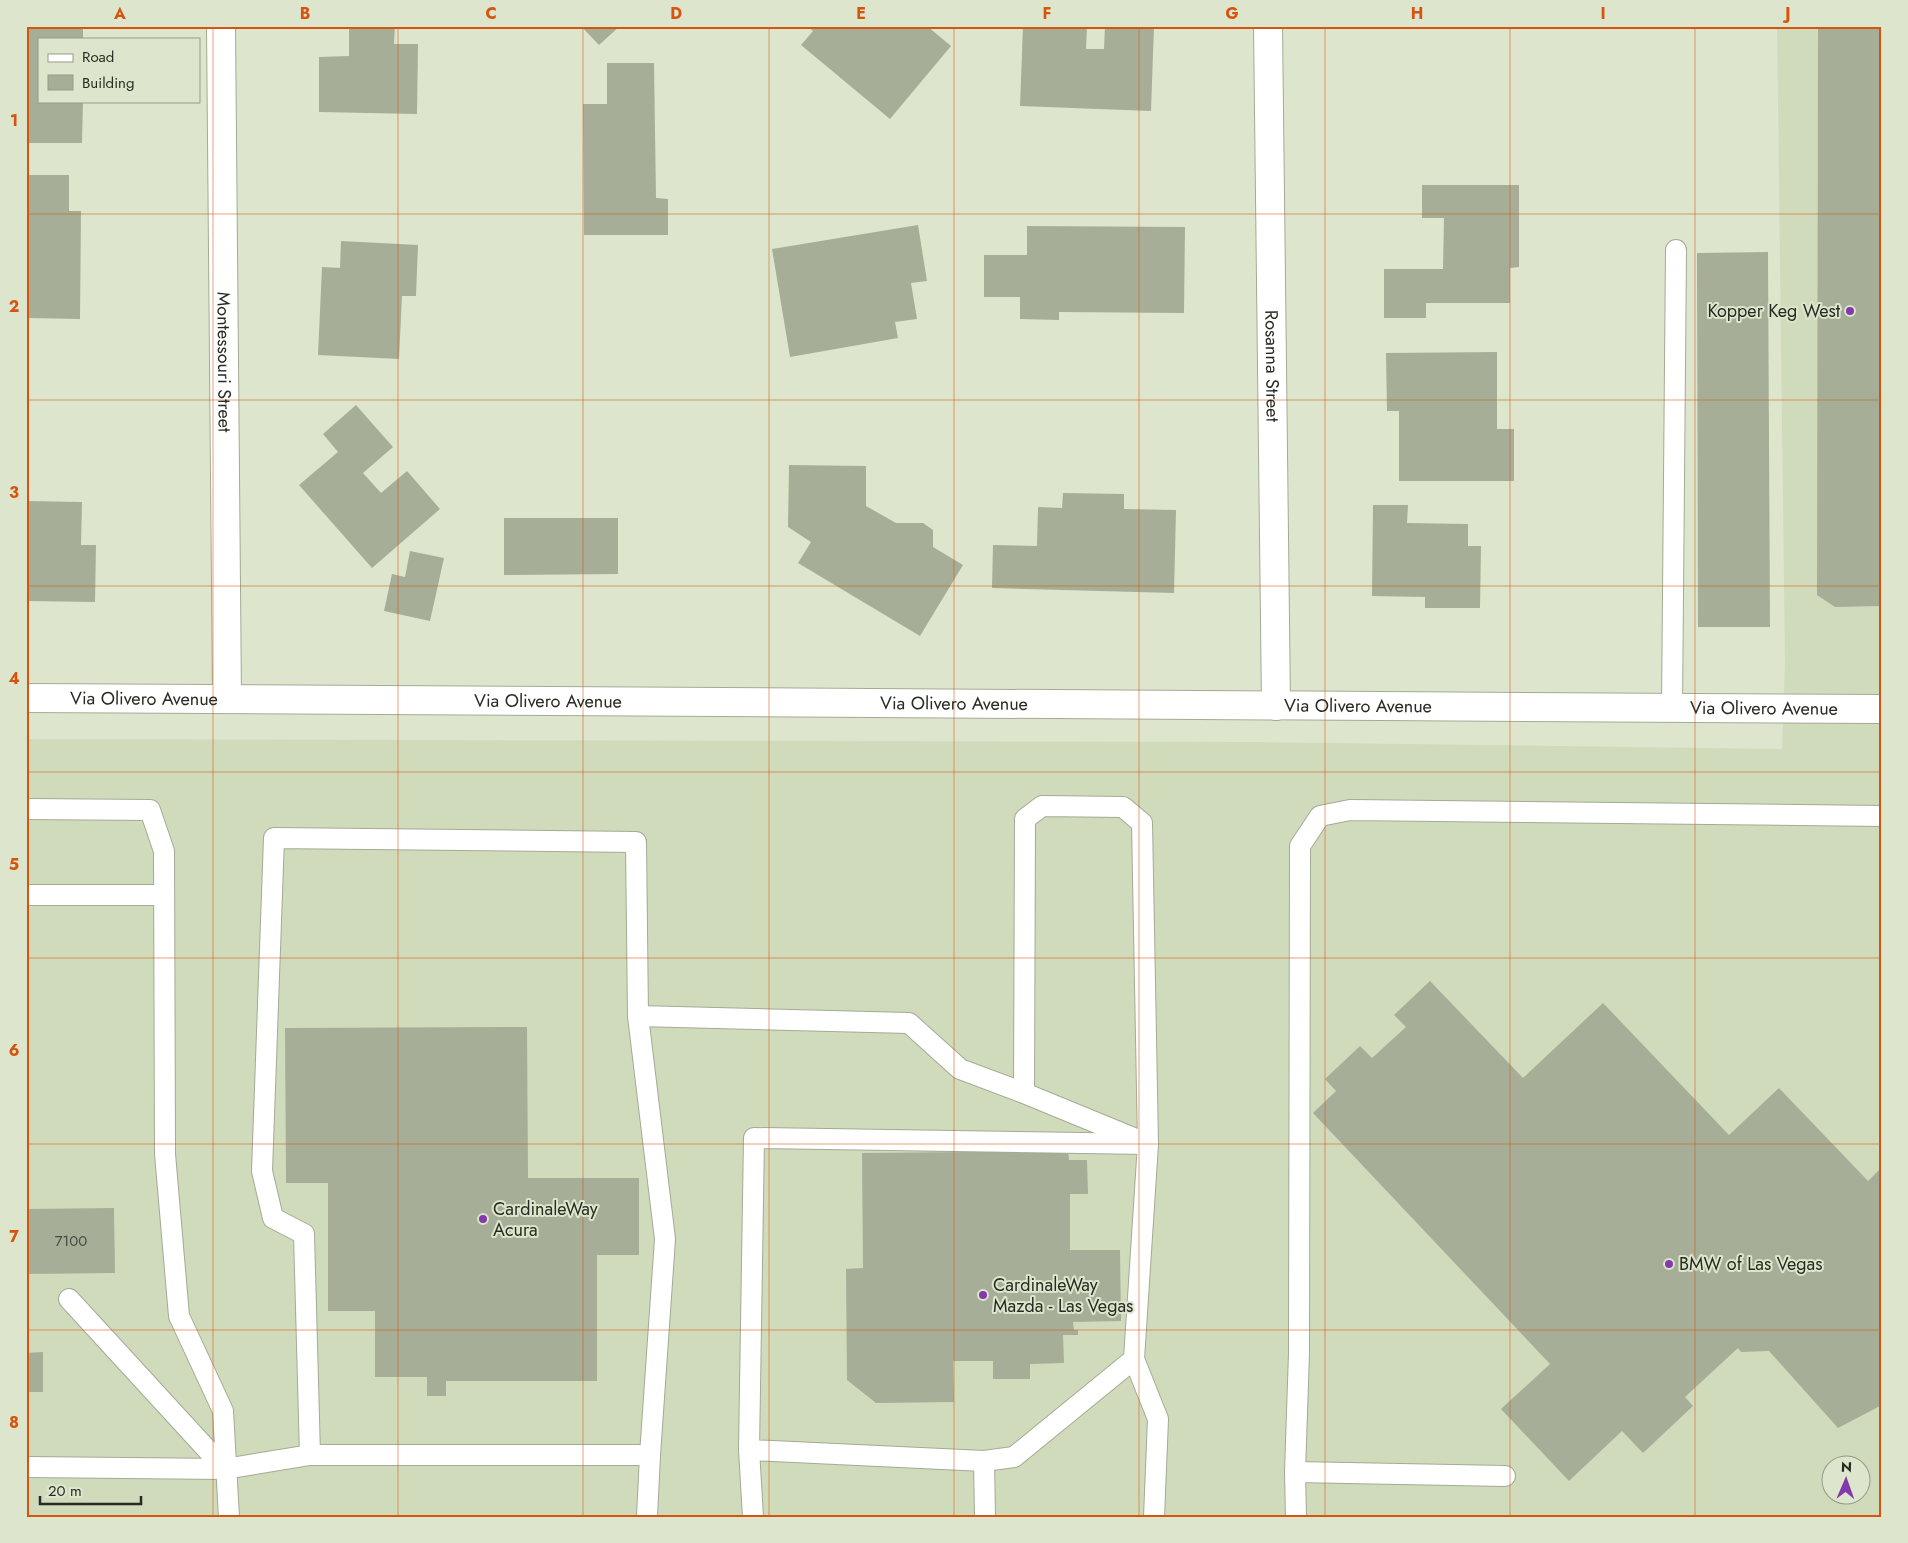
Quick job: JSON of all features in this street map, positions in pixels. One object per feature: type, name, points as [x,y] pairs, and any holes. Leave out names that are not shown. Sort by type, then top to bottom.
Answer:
[{"type":"street","name":"Montessouri Street","points":[[221,26],[227,699]]},
{"type":"street","name":"Rosanna Street","points":[[1268,26],[1276,706]]},
{"type":"street","name":"Via Olivero Avenue","points":[[26,698],[1882,709]]},
{"type":"lane","points":[[1672,708],[1676,250]]},
{"type":"lane","points":[[1024,1093],[1024,819],[1042,806],[1123,807],[1142,823],[1148,1144],[1134,1359],[1158,1419],[1154,1517]]},
{"type":"lane","points":[[26,809],[150,810],[164,851],[165,1154],[178,1316],[223,1411],[229,1517]]},
{"type":"lane","points":[[1296,1517],[1295,1472],[1299,1352],[1300,846],[1320,816],[1350,810],[1882,816]]},
{"type":"lane","points":[[310,1455],[304,1234],[273,1218],[262,1171],[274,838],[636,842],[638,1016],[665,1239],[647,1517]]},
{"type":"lane","points":[[26,895],[164,895]]},
{"type":"lane","points":[[638,1016],[909,1023],[960,1070],[1024,1093],[1148,1144]]},
{"type":"lane","points":[[753,1517],[749,1450],[754,1138],[1148,1144]]},
{"type":"lane","points":[[69,1299],[226,1469]]},
{"type":"lane","points":[[749,1450],[984,1461],[1014,1457],[1134,1359]]},
{"type":"lane","points":[[26,1467],[226,1469],[310,1455],[650,1455]]},
{"type":"lane","points":[[984,1461],[985,1517]]},
{"type":"lane","points":[[1295,1472],[1505,1476]]},
{"type":"shaded area","points":[[1777,26],[1882,26],[1882,1517],[26,1517],[26,739],[1254,742],[1782,749],[1785,664]]},
{"type":"building","points":[[26,26],[83,26],[83,38],[38,38],[38,102],[83,102],[82,143],[26,143]]},
{"type":"building","points":[[349,26],[395,26],[394,44],[418,44],[417,114],[319,112],[319,57],[349,56]]},
{"type":"building","points":[[581,26],[620,26],[599,45]]},
{"type":"building","points":[[807,26],[927,26],[951,46],[890,119],[801,45],[813,31]]},
{"type":"building","points":[[1023,26],[1087,27],[1086,49],[1104,49],[1105,26],[1154,26],[1151,111],[1020,106]]},
{"type":"building","name":"Kopper Keg West","points":[[1818,26],[1882,26],[1882,606],[1835,607],[1817,595]]},
{"type":"building","points":[[607,63],[654,63],[656,198],[668,199],[668,235],[584,235],[583,104],[607,104]]},
{"type":"building","points":[[26,175],[69,175],[69,211],[81,211],[80,319],[26,318]]},
{"type":"building","points":[[1422,185],[1519,185],[1519,267],[1510,268],[1510,303],[1426,303],[1426,318],[1384,318],[1384,269],[1443,269],[1444,218],[1422,218]]},
{"type":"building","points":[[918,225],[927,281],[911,283],[917,319],[895,322],[898,338],[790,357],[772,249]]},
{"type":"building","points":[[1027,226],[1185,227],[1184,313],[1059,312],[1059,320],[1020,319],[1020,297],[984,297],[984,255],[1027,255]]},
{"type":"building","points":[[341,241],[418,245],[416,296],[402,296],[399,359],[318,355],[322,267],[340,268]]},
{"type":"building","points":[[1768,252],[1770,627],[1698,627],[1697,253]]},
{"type":"building","points":[[1497,352],[1497,429],[1514,429],[1514,481],[1399,481],[1399,411],[1387,411],[1386,353]]},
{"type":"building","points":[[356,405],[393,447],[363,473],[381,493],[407,471],[440,509],[372,568],[299,485],[338,452],[323,434]]},
{"type":"building","points":[[789,465],[866,466],[866,506],[896,523],[923,523],[933,530],[933,547],[963,565],[920,636],[798,563],[811,542],[788,527]]},
{"type":"building","points":[[1063,493],[1124,494],[1124,509],[1176,510],[1174,593],[992,588],[993,545],[1037,546],[1038,507],[1062,508]]},
{"type":"building","points":[[26,501],[82,502],[81,545],[96,545],[95,602],[26,601]]},
{"type":"building","points":[[1373,505],[1408,505],[1407,523],[1468,524],[1468,546],[1481,546],[1480,608],[1425,608],[1425,597],[1372,596]]},
{"type":"building","points":[[504,518],[618,518],[618,574],[504,575]]},
{"type":"building","points":[[410,551],[444,558],[430,621],[384,611],[392,574],[405,577]]},
{"type":"building","name":"BMW of Las Vegas","points":[[1430,981],[1523,1078],[1603,1003],[1729,1135],[1779,1088],[1868,1181],[1882,1167],[1882,1405],[1838,1428],[1769,1351],[1741,1352],[1738,1348],[1685,1397],[1693,1406],[1643,1453],[1622,1431],[1569,1481],[1501,1409],[1550,1364],[1313,1113],[1336,1091],[1325,1079],[1360,1046],[1372,1058],[1406,1027],[1394,1015]]},
{"type":"building","name":"CardinaleWay Acura","points":[[527,1027],[528,1178],[639,1178],[639,1255],[597,1255],[597,1381],[446,1381],[446,1396],[427,1396],[427,1377],[375,1377],[375,1311],[328,1311],[328,1183],[286,1183],[285,1028]]},
{"type":"building","name":"CardinaleWay Mazda - Las Vegas","points":[[1068,1151],[1069,1160],[1087,1160],[1088,1194],[1070,1194],[1070,1250],[1120,1250],[1121,1321],[1073,1322],[1074,1330],[1078,1330],[1078,1335],[1063,1335],[1064,1363],[1030,1364],[1030,1379],[993,1379],[993,1361],[953,1361],[954,1402],[876,1403],[847,1380],[846,1269],[863,1268],[862,1153]]},
{"type":"building","points":[[114,1208],[115,1273],[26,1274],[26,1209]]},
{"type":"building","points":[[43,1352],[43,1392],[26,1392],[26,1353]]},
{"type":"place","name":"Kopper Keg West","points":[[1850,311]]},
{"type":"place","name":"CardinaleWay Acura","points":[[483,1219]]},
{"type":"place","name":"BMW of Las Vegas","points":[[1669,1264]]},
{"type":"place","name":"CardinaleWay Mazda - Las Vegas","points":[[983,1295]]}]
